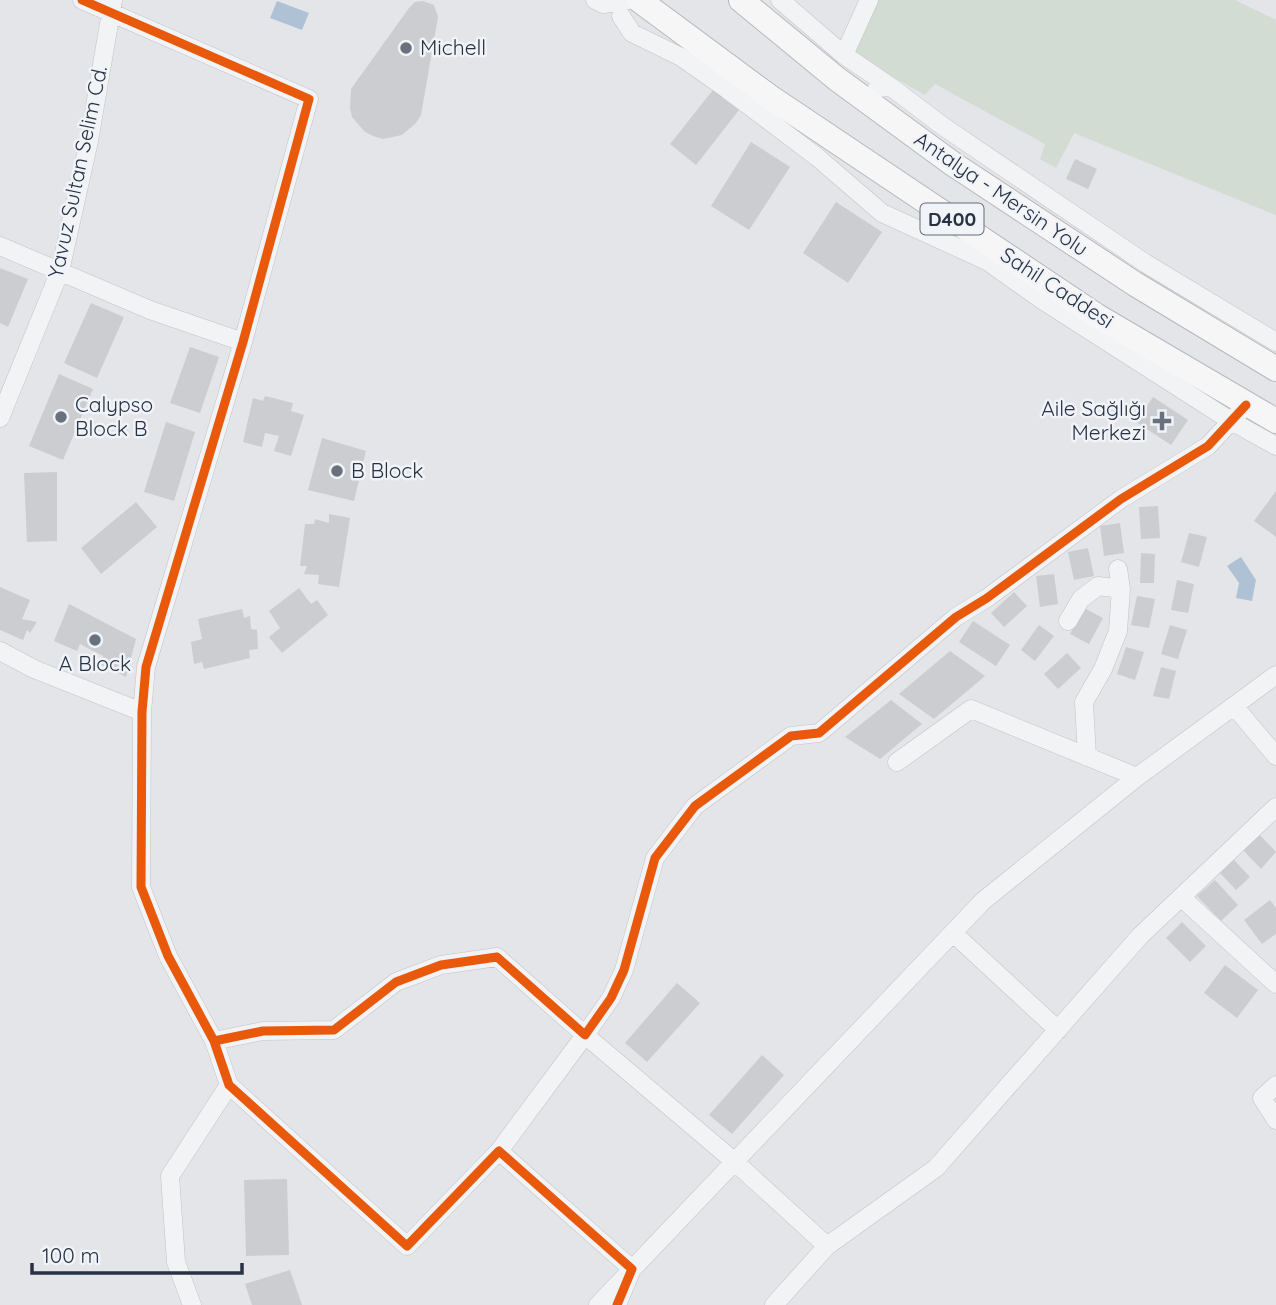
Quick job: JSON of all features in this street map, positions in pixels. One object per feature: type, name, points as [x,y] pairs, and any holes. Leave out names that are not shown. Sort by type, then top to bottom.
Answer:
[{"type":"highway","name":"Antalya - Mersin Yolu","points":[[741,0],[837,79],[953,164],[1135,284],[1276,369]]},
{"type":"highway","name":"Sahil Caddesi","points":[[629,5],[1097,316],[1238,413],[1276,421]]},
{"type":"street","points":[[82,0],[112,5],[309,99],[243,342],[146,667],[142,712],[141,887],[168,956],[214,1041],[229,1085],[407,1247],[499,1151],[611,998],[624,970],[655,858],[695,806],[791,736],[819,733],[956,617],[987,598],[1121,499],[1208,446],[1238,413]]},
{"type":"street","points":[[595,0],[603,4],[629,5],[632,33],[681,57],[728,90],[817,157],[882,213],[987,261],[1042,300],[1238,413],[1276,446]]},
{"type":"street","points":[[780,0],[884,87],[1145,263],[1276,342]]},
{"type":"street","points":[[844,55],[869,0]]},
{"type":"street","name":"Yavuz Sultan Selim Cd.","points":[[0,418],[60,271],[89,141],[112,5]]},
{"type":"street","points":[[0,246],[150,310],[243,342]]},
{"type":"street","points":[[1087,757],[1084,702],[1103,669],[1118,631],[1121,589],[1118,569]]},
{"type":"street","points":[[1068,621],[1081,598],[1098,586],[1121,589]]},
{"type":"street","points":[[0,651],[34,669],[142,712]]},
{"type":"street","points":[[598,1305],[983,901],[1137,777],[1276,674]]},
{"type":"street","points":[[1234,706],[1276,756]]},
{"type":"street","points":[[897,762],[971,709],[1137,777]]},
{"type":"street","points":[[774,1305],[827,1246],[936,1168],[1140,936],[1276,807]]},
{"type":"street","points":[[1181,897],[1276,984]]},
{"type":"street","points":[[953,933],[1058,1030]]},
{"type":"street","points":[[214,1041],[263,1031],[334,1030],[396,982],[442,965],[497,957],[735,1161],[827,1246]]},
{"type":"street","points":[[192,1305],[176,1262],[170,1176],[229,1085]]},
{"type":"street","points":[[1276,1085],[1262,1098],[1276,1120]]},
{"type":"street","points":[[499,1151],[632,1269]]},
{"type":"street","points":[[617,1305],[632,1269]]},
{"type":"shaded area","points":[[877,0],[1235,0],[1276,20],[1276,215],[1074,133],[1056,168],[1040,159],[1045,144],[935,84],[925,95],[850,53]]},
{"type":"water","points":[[277,1],[309,13],[302,30],[270,18]]},
{"type":"water","points":[[1241,557],[1256,580],[1252,601],[1236,598],[1239,583],[1227,566]]},
{"type":"building","name":"Michell","points":[[423,1],[434,5],[438,17],[421,115],[402,135],[383,139],[373,136],[365,132],[352,117],[351,89],[409,8],[415,2]]},
{"type":"building","points":[[713,90],[739,110],[696,165],[670,144]]},
{"type":"building","points":[[751,142],[790,167],[749,230],[711,206]]},
{"type":"building","points":[[1075,159],[1097,169],[1088,189],[1066,179]]},
{"type":"building","points":[[836,202],[882,232],[848,283],[803,253]]},
{"type":"building","points":[[0,268],[28,279],[8,327],[0,323]]},
{"type":"building","points":[[91,303],[124,317],[97,378],[64,363]]},
{"type":"building","points":[[190,347],[219,357],[200,413],[170,403]]},
{"type":"building","name":"Calypso Block B","points":[[59,374],[93,389],[63,460],[29,446]]},
{"type":"building","points":[[265,396],[293,403],[291,411],[304,415],[291,456],[274,451],[279,436],[265,433],[262,447],[243,442],[253,398],[263,401]]},
{"type":"building","name":"Aile Sağlığı Merkezi","points":[[1153,397],[1188,420],[1171,445],[1136,422]]},
{"type":"building","points":[[166,422],[195,432],[174,501],[144,492]]},
{"type":"building","name":"B Block","points":[[322,438],[366,451],[354,501],[308,490]]},
{"type":"building","points":[[57,472],[57,541],[27,542],[24,473]]},
{"type":"building","points":[[1276,491],[1276,537],[1254,521]]},
{"type":"building","points":[[136,502],[157,527],[101,574],[81,548]]},
{"type":"building","points":[[1158,506],[1160,538],[1141,539],[1139,507]]},
{"type":"building","points":[[329,514],[350,518],[339,587],[318,584],[319,575],[304,574],[307,566],[300,566],[305,524],[314,524],[315,519],[329,523]]},
{"type":"building","points":[[1120,523],[1124,553],[1104,556],[1100,526]]},
{"type":"building","points":[[1189,533],[1207,537],[1199,567],[1181,562]]},
{"type":"building","points":[[1088,548],[1094,576],[1074,580],[1068,552]]},
{"type":"building","points":[[1141,553],[1155,554],[1154,583],[1140,583]]},
{"type":"building","points":[[1054,574],[1058,604],[1040,607],[1036,576]]},
{"type":"building","points":[[1177,580],[1194,584],[1188,613],[1171,610]]},
{"type":"building","points":[[0,587],[30,600],[22,619],[37,622],[30,633],[27,630],[23,640],[0,630]]},
{"type":"building","points":[[299,588],[311,604],[317,600],[328,615],[282,653],[269,637],[280,628],[269,611]]},
{"type":"building","points":[[1014,592],[1027,606],[1004,627],[991,613]]},
{"type":"building","points":[[1137,596],[1155,599],[1149,628],[1131,625]]},
{"type":"building","name":"A Block","points":[[69,604],[136,639],[126,677],[100,664],[103,656],[80,644],[77,651],[54,641]]},
{"type":"building","points":[[1084,608],[1103,618],[1089,644],[1070,634]]},
{"type":"building","points":[[242,609],[244,618],[250,616],[251,629],[257,630],[258,649],[249,650],[250,658],[204,669],[202,662],[194,664],[191,642],[202,639],[198,619]]},
{"type":"building","points":[[973,621],[1010,645],[996,666],[959,642]]},
{"type":"building","points":[[1039,625],[1054,636],[1035,661],[1021,650]]},
{"type":"building","points":[[1170,625],[1187,630],[1178,659],[1161,654]]},
{"type":"building","points":[[1126,647],[1144,652],[1135,680],[1117,674]]},
{"type":"building","points":[[950,651],[985,676],[934,719],[899,694]]},
{"type":"building","points":[[1067,653],[1081,668],[1058,689],[1044,674]]},
{"type":"building","points":[[1161,667],[1176,671],[1169,699],[1153,696]]},
{"type":"building","points":[[891,700],[922,724],[880,759],[845,737]]},
{"type":"building","points":[[1258,833],[1276,852],[1261,869],[1242,849]]},
{"type":"building","points":[[1234,860],[1250,877],[1236,890],[1220,873]]},
{"type":"building","points":[[1215,880],[1238,905],[1221,921],[1197,896]]},
{"type":"building","points":[[1270,900],[1276,908],[1276,934],[1262,944],[1244,920]]},
{"type":"building","points":[[1182,922],[1206,946],[1190,962],[1166,938]]},
{"type":"building","points":[[1225,965],[1258,990],[1237,1018],[1204,993]]},
{"type":"building","points":[[677,983],[700,1003],[647,1062],[625,1043]]},
{"type":"building","points":[[762,1055],[784,1075],[732,1134],[709,1115]]},
{"type":"building","points":[[287,1179],[289,1255],[246,1256],[244,1180]]},
{"type":"building","points":[[290,1270],[302,1305],[252,1305],[245,1284]]},
{"type":"cycle path","points":[[82,0],[309,99],[243,342],[146,667],[142,712],[141,887],[168,956],[214,1041],[229,1085],[407,1246],[499,1151],[632,1269],[617,1305]]},
{"type":"cycle path","points":[[214,1041],[263,1031],[334,1030],[396,982],[441,965],[497,957],[585,1035],[611,998],[624,970],[655,858],[695,806],[791,736],[819,733],[956,617],[987,598],[1121,499],[1208,446],[1246,405]]},
{"type":"place","name":"Michell","points":[[406,48]]},
{"type":"place","name":"Calypso Block B","points":[[61,417]]},
{"type":"place","name":"Aile Sağlığı Merkezi","points":[[1162,421]]},
{"type":"place","name":"B Block","points":[[337,471]]},
{"type":"place","name":"A Block","points":[[95,640]]}]
